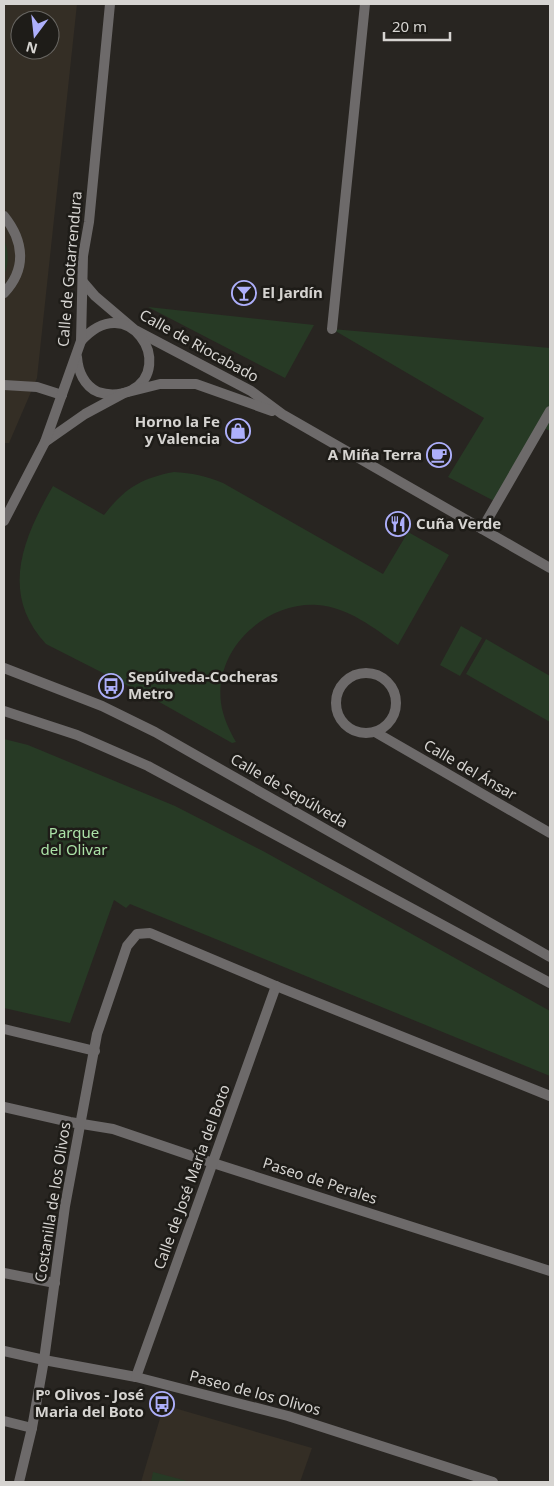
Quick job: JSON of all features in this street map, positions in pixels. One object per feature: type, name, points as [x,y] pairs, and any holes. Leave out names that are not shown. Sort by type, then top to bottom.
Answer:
[{"type":"street","name":"Calle de Gotarrendura","points":[[4,521],[45,442],[81,341],[83,256],[89,222],[110,4]]},
{"type":"street","points":[[332,330],[365,4]]},
{"type":"street","points":[[4,216],[16,232],[21,249],[19,268],[12,285],[4,293]]},
{"type":"street","name":"Calle de Riocabado","points":[[83,282],[95,296],[135,330],[251,391],[282,414],[550,568]]},
{"type":"street","points":[[77,354],[78,368],[85,381],[96,391],[110,395],[124,393],[134,388],[142,380],[147,370],[150,359],[148,348],[143,338],[135,330],[124,325],[112,323],[100,325],[90,331],[81,341]]},
{"type":"street","name":"Calle de Riocabado","points":[[45,442],[85,414],[124,393],[160,384],[196,384],[282,414]]},
{"type":"street","points":[[4,385],[37,387],[62,395]]},
{"type":"street","points":[[482,529],[550,411]]},
{"type":"street","name":"Calle de Sepúlveda","points":[[4,668],[102,706],[155,732],[550,957]]},
{"type":"street","name":"Calle del Ánsar","points":[[376,732],[384,728],[396,712],[395,692],[382,677],[373,673],[353,675],[339,689],[336,699],[336,709],[340,719],[346,726],[355,732],[365,734],[376,732],[550,833]]},
{"type":"street","points":[[4,711],[77,735],[148,766],[550,983]]},
{"type":"street","name":"Costanilla de los Olivos","points":[[19,1482],[32,1428],[44,1360],[65,1206],[97,1034],[127,946],[137,934],[150,933],[276,986]]},
{"type":"street","points":[[276,986],[550,1096]]},
{"type":"street","name":"Calle de José María del Boto","points":[[136,1377],[276,986]]},
{"type":"street","points":[[4,1028],[95,1051]]},
{"type":"street","name":"Paseo de Perales","points":[[4,1107],[80,1124],[114,1129],[213,1163],[550,1271]]},
{"type":"street","points":[[4,1273],[55,1284]]},
{"type":"street","name":"Paseo de los Olivos","points":[[4,1350],[44,1360],[136,1377],[288,1416],[493,1482]]},
{"type":"street","points":[[4,1421],[32,1428]]},
{"type":"shaded area","points":[[4,4],[77,4],[37,378],[9,443],[4,443]]},
{"type":"shaded area","points":[[164,1405],[312,1448],[300,1482],[141,1482]]},
{"type":"green space","points":[[4,240],[8,258],[4,275]]},
{"type":"green space","points":[[148,307],[314,325],[285,378]]},
{"type":"green space","points":[[332,329],[550,348],[550,431],[542,427],[498,503],[448,477],[484,418]]},
{"type":"green space","points":[[174,472],[199,475],[223,483],[383,574],[408,532],[449,555],[398,645],[360,619],[328,607],[317,605],[298,606],[279,611],[262,620],[235,647],[226,664],[221,683],[223,713],[236,742],[232,743],[154,699],[46,644],[32,625],[23,606],[20,586],[21,566],[25,547],[32,526],[53,486],[104,515],[119,498],[134,486],[143,481]]},
{"type":"green space","points":[[461,626],[482,638],[460,676],[440,665]]},
{"type":"green space","points":[[486,639],[550,676],[550,722],[466,674]]},
{"type":"green space","name":"Parque del Olivar","points":[[4,739],[28,745],[175,806],[263,851],[550,1011],[550,1076],[130,904],[126,908],[114,900],[70,1023],[4,1008]]},
{"type":"green space","points":[[153,1472],[191,1482],[151,1482]]},
{"type":"place","name":"El Jardín","points":[[244,293]]},
{"type":"place","name":"Horno la Fe y Valencia","points":[[238,431]]},
{"type":"place","name":"A Miña Terra","points":[[439,455]]},
{"type":"place","name":"Cuña Verde","points":[[398,524]]},
{"type":"place","name":"Sepúlveda-Cocheras Metro","points":[[111,686]]},
{"type":"place","name":"Pº Olivos - José Maria del Boto","points":[[162,1404]]}]
